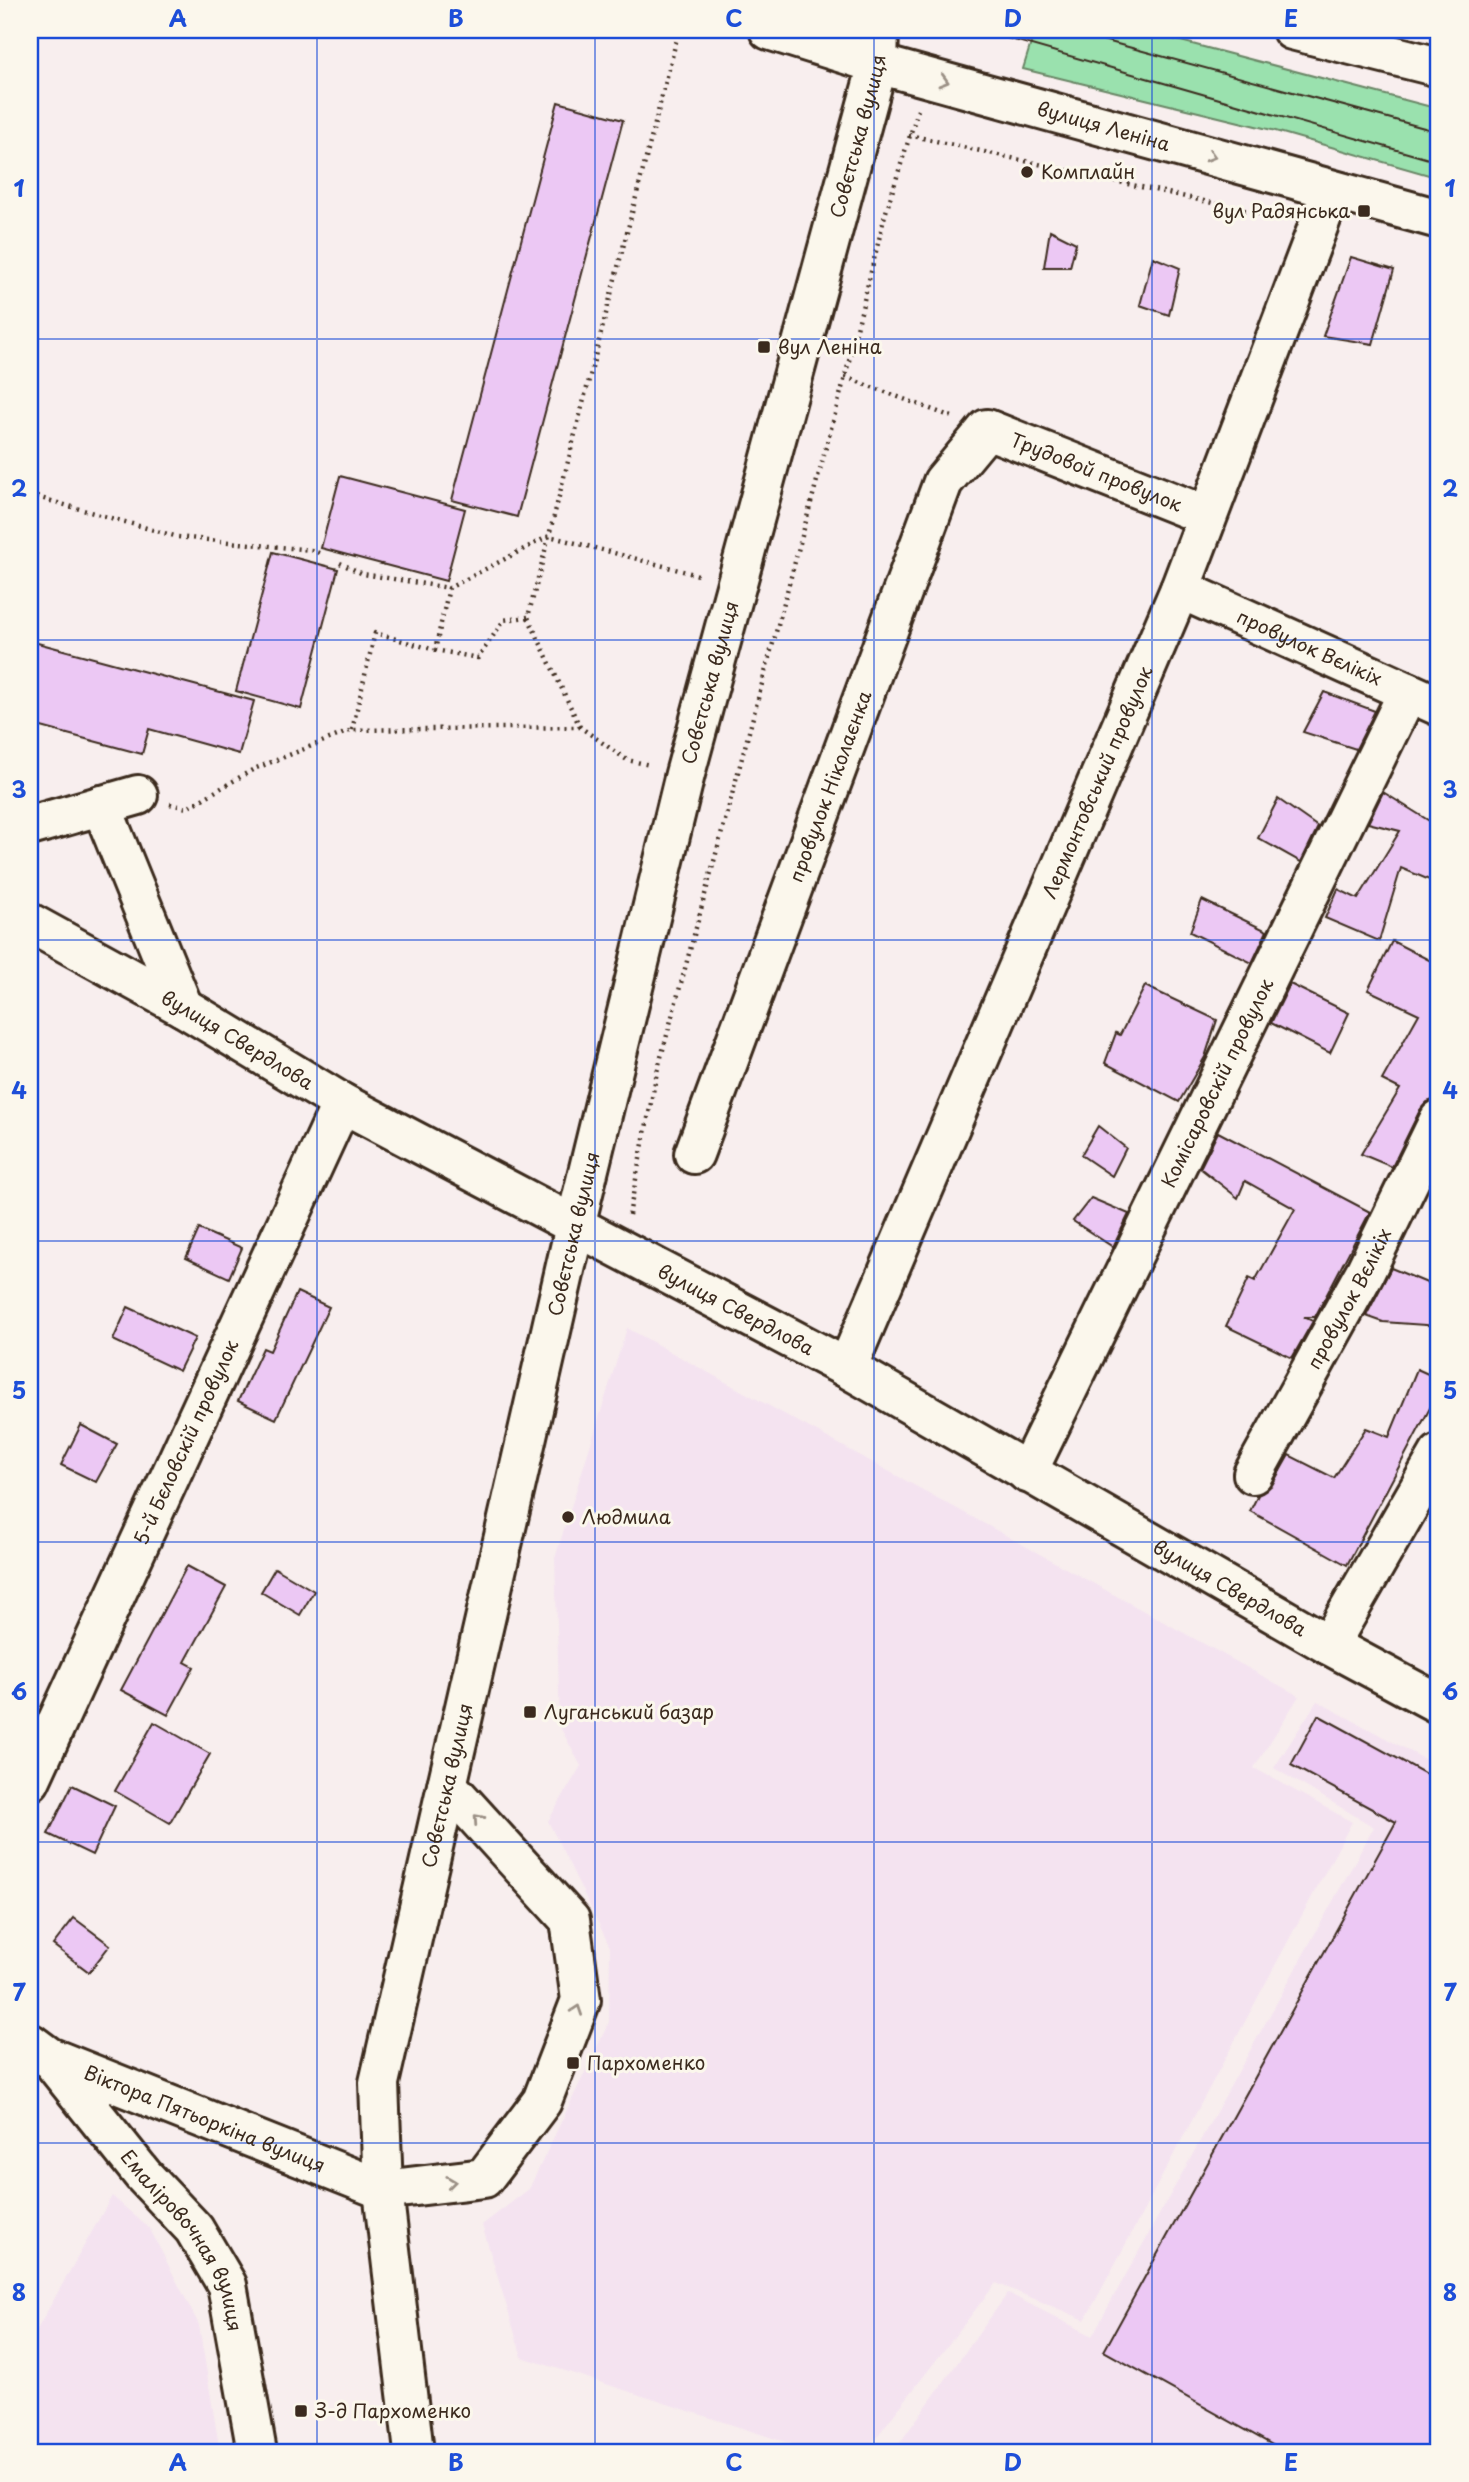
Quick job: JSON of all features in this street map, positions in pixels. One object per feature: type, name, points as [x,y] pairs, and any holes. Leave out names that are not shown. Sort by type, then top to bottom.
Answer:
[{"type":"street","name":"вулиця Леніна","points":[[769,30],[878,47],[929,77],[1439,219]]},
{"type":"street","name":"Совєтська вулиця","points":[[414,2452],[383,2190],[379,2082],[575,1226],[685,774],[878,47],[895,30]]},
{"type":"street","points":[[1292,30],[1439,67]]},
{"type":"street","name":"Лермонтовський провулок","points":[[847,1368],[1180,589],[1332,190]]},
{"type":"street","name":"Трудовой провулок","points":[[987,429],[1207,516]]},
{"type":"street","name":"провулок Ніколаєнка","points":[[694,1154],[943,482],[987,429]]},
{"type":"street","name":"провулок Вєлікіх","points":[[1180,589],[1424,699]]},
{"type":"street","name":"Комісаровскій провулок","points":[[1027,1473],[1424,699]]},
{"type":"street","points":[[30,826],[138,795]]},
{"type":"street","points":[[101,805],[183,1007]]},
{"type":"street","name":"вулиця Свердлова","points":[[30,923],[183,1007],[342,1103],[847,1368],[1329,1645],[1439,1704]]},
{"type":"street","name":"5-й Бєловскій провулок","points":[[30,1781],[342,1103]]},
{"type":"street","name":"провулок Вєлікіх","points":[[1253,1474],[1365,1272],[1439,1120]]},
{"type":"street","points":[[1329,1645],[1439,1454]]},
{"type":"street","points":[[383,2190],[484,2178],[542,2101],[581,2000],[570,1920],[447,1785]]},
{"type":"street","name":"Віктора Пятьоркіна вулиця","points":[[39,2050],[383,2190]]},
{"type":"street","name":"Емаліровочная вулиця","points":[[39,2050],[143,2175],[194,2229],[228,2285],[257,2452]]},
{"type":"path","points":[[679,30],[528,617],[580,727],[627,760],[685,774]]},
{"type":"path","points":[[622,1250],[657,1072],[845,377],[885,215],[929,77]]},
{"type":"path","points":[[909,135],[1319,227]]},
{"type":"path","points":[[845,377],[919,406]]},
{"type":"path","points":[[30,495],[178,537],[320,553]]},
{"type":"path","points":[[340,563],[363,574],[449,588],[549,536],[737,584]]},
{"type":"path","points":[[435,650],[449,588]]},
{"type":"path","points":[[352,730],[375,633],[435,650],[478,658],[504,620],[528,617]]},
{"type":"path","points":[[138,795],[187,808],[254,769],[352,730],[580,727]]},
{"type":"shaded area","points":[[627,1328],[1299,1696],[1254,1768],[1352,1822],[1085,2320],[996,2283],[865,2452],[816,2452],[522,2357],[482,2225],[529,2189],[609,2022],[610,1947],[548,1821],[581,1766],[560,1727],[555,1558]]},
{"type":"shaded area","points":[[1317,1701],[1439,1767],[1439,2452],[893,2452],[1008,2293],[1092,2336],[1374,1827],[1274,1768]]},
{"type":"shaded area","points":[[112,2196],[150,2229],[199,2325],[220,2452],[30,2452],[30,2342]]},
{"type":"green space","points":[[1035,30],[1139,30],[1439,109],[1439,178],[1272,130],[1023,69]]},
{"type":"building","points":[[558,102],[623,120],[517,517],[452,500]]},
{"type":"building","points":[[1050,230],[1076,243],[1070,267],[1044,267]]},
{"type":"building","points":[[1153,257],[1180,268],[1169,315],[1140,305]]},
{"type":"building","points":[[1351,257],[1394,270],[1373,344],[1323,336]]},
{"type":"building","points":[[340,476],[465,509],[446,581],[321,548]]},
{"type":"building","points":[[273,552],[338,569],[301,709],[236,691]]},
{"type":"building","points":[[30,641],[254,701],[239,754],[149,729],[142,754],[30,724]]},
{"type":"building","points":[[1324,692],[1375,711],[1356,749],[1303,732]]},
{"type":"building","points":[[1383,792],[1439,827],[1439,884],[1401,868],[1379,941],[1325,918],[1338,889],[1358,899],[1400,831],[1368,823]]},
{"type":"building","points":[[1278,799],[1318,827],[1301,862],[1258,838]]},
{"type":"building","points":[[1202,900],[1267,931],[1252,963],[1190,932]]},
{"type":"building","points":[[1392,941],[1439,965],[1439,1098],[1427,1102],[1420,1110],[1392,1167],[1361,1154],[1400,1089],[1382,1080],[1419,1014],[1368,990]]},
{"type":"building","points":[[1290,984],[1349,1013],[1330,1053],[1271,1023]]},
{"type":"building","points":[[1145,986],[1217,1020],[1205,1057],[1179,1102],[1105,1063],[1116,1033],[1120,1035]]},
{"type":"building","points":[[1098,1126],[1126,1148],[1112,1176],[1081,1155]]},
{"type":"building","points":[[1218,1132],[1370,1212],[1315,1317],[1304,1317],[1313,1321],[1292,1358],[1226,1326],[1249,1278],[1255,1281],[1295,1209],[1245,1181],[1238,1198],[1200,1168]]},
{"type":"building","points":[[1091,1198],[1129,1214],[1113,1247],[1073,1221]]},
{"type":"building","points":[[199,1229],[242,1248],[229,1278],[186,1258]]},
{"type":"building","points":[[1391,1268],[1439,1288],[1439,1326],[1383,1322],[1366,1316]]},
{"type":"building","points":[[297,1292],[329,1307],[276,1419],[238,1401],[263,1348],[270,1351]]},
{"type":"building","points":[[128,1307],[195,1338],[179,1371],[113,1340]]},
{"type":"building","points":[[1417,1369],[1439,1379],[1439,1391],[1347,1565],[1250,1511],[1258,1495],[1272,1485],[1289,1455],[1334,1478],[1366,1428],[1389,1437]]},
{"type":"building","points":[[81,1425],[117,1444],[96,1482],[61,1465]]},
{"type":"building","points":[[187,1566],[226,1587],[185,1662],[194,1667],[168,1715],[121,1690]]},
{"type":"building","points":[[275,1568],[314,1591],[300,1615],[261,1592]]},
{"type":"building","points":[[1318,1715],[1439,1781],[1439,2452],[1285,2452],[1104,2351],[1396,1822],[1291,1765]]},
{"type":"building","points":[[154,1722],[210,1754],[170,1823],[115,1791]]},
{"type":"building","points":[[72,1785],[115,1806],[92,1855],[48,1834]]},
{"type":"building","points":[[74,1918],[110,1945],[89,1972],[53,1945]]},
{"type":"tram line","points":[[989,30],[1007,38],[1439,162]]},
{"type":"tram line","points":[[1066,30],[1439,132]]},
{"type":"place","name":"Комплайн","points":[[1027,172]]},
{"type":"place","name":"вул Радянська","points":[[1364,211]]},
{"type":"place","name":"вул Леніна","points":[[764,347]]},
{"type":"place","name":"Людмила","points":[[568,1517]]},
{"type":"place","name":"Луганський базар","points":[[530,1712]]},
{"type":"place","name":"Пархоменко","points":[[573,2063]]},
{"type":"place","name":"З-д Пархоменко","points":[[301,2411]]}]
